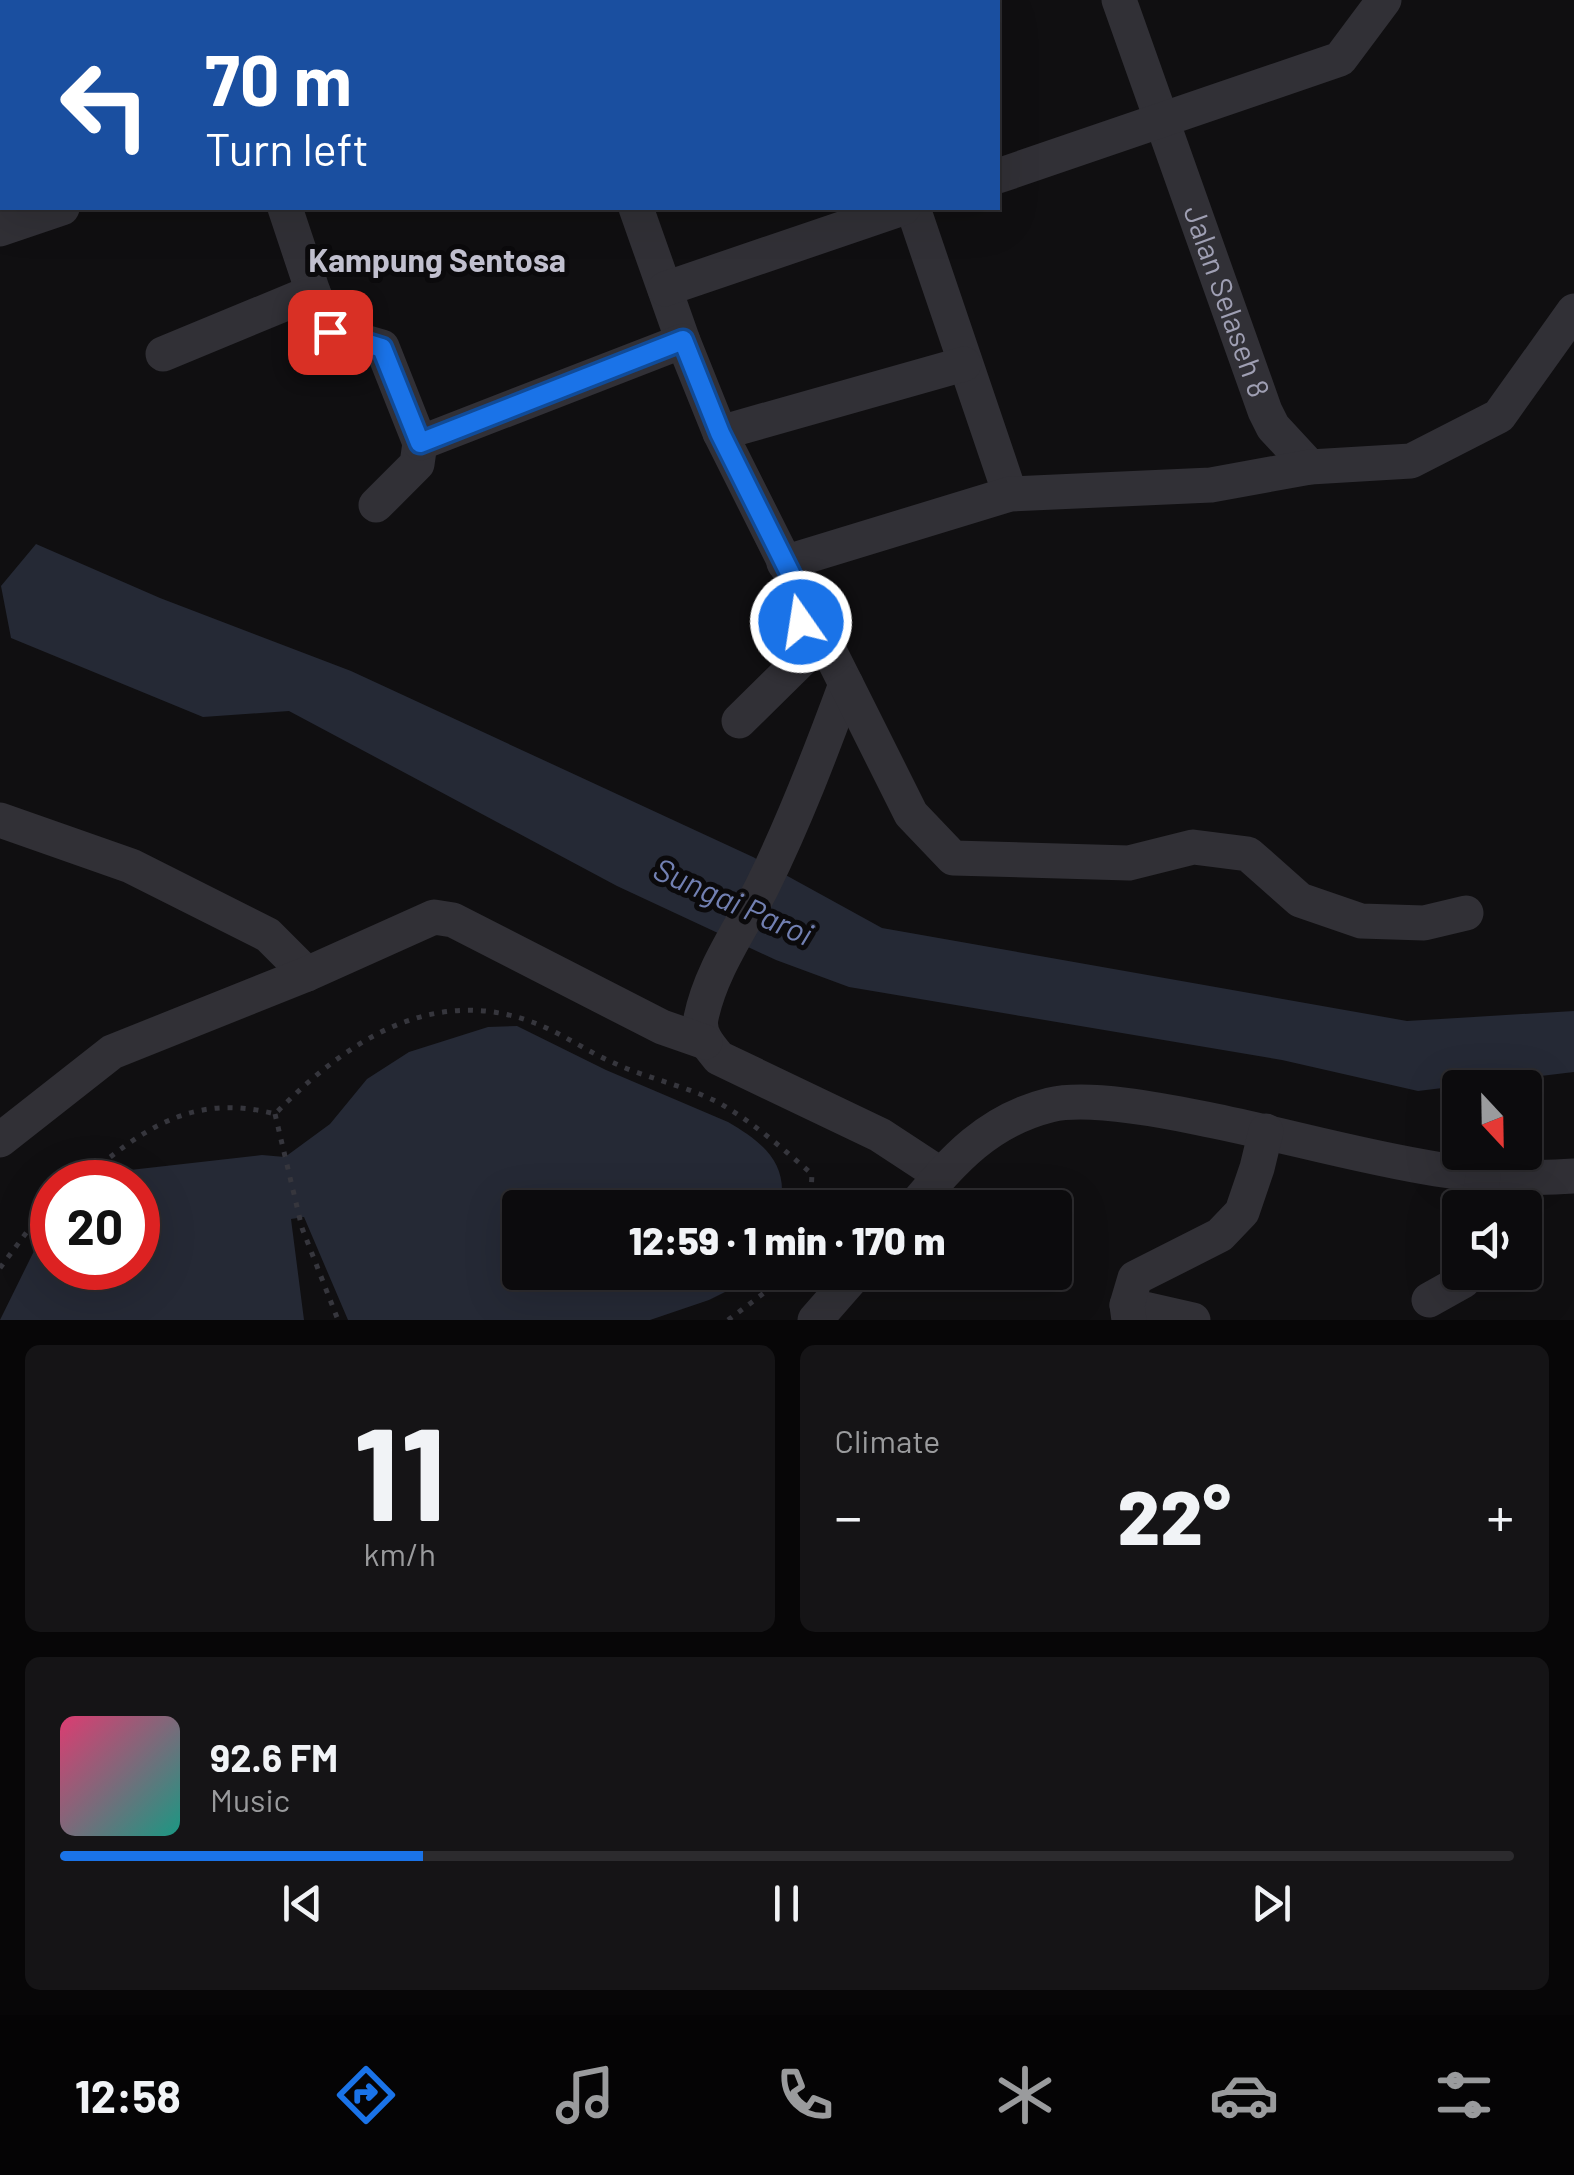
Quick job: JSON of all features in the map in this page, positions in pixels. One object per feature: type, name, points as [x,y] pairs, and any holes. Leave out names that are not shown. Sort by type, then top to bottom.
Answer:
[{"type":"street","name":"Jalan Selaseh 8","points":[[1119,0],[1265,411],[1273,427],[1310,467]]},
{"type":"street","points":[[1000,175],[1340,59],[1384,0]]},
{"type":"street","points":[[0,230],[56,210]]},
{"type":"street","points":[[286,210],[330,332],[382,348],[420,443],[417,464],[376,505]]},
{"type":"street","points":[[637,210],[720,433],[911,814],[953,858],[1129,863],[1193,847],[1248,854],[1300,900],[1361,921],[1424,923],[1466,913]]},
{"type":"street","points":[[666,288],[897,210]]},
{"type":"street","points":[[915,210],[1010,494]]},
{"type":"street","points":[[164,354],[313,292]]},
{"type":"street","points":[[791,576],[1010,494],[1211,485],[1310,467],[1411,461],[1499,416],[1574,312]]},
{"type":"street","points":[[420,443],[683,340]]},
{"type":"street","points":[[720,433],[964,364]]},
{"type":"street","points":[[739,721],[805,656],[791,576]]},
{"type":"street","points":[[846,684],[814,770],[763,885],[720,964],[700,1022],[705,1042],[719,1058],[880,1136],[942,1174]]},
{"type":"street","points":[[0,820],[131,866],[268,935],[307,974]]},
{"type":"street","points":[[0,1140],[112,1052],[434,918],[453,920],[662,1026],[705,1042]]},
{"type":"street","points":[[928,1190],[965,1148],[1008,1120],[1053,1104],[1125,1104],[1266,1130],[1417,1166],[1475,1190]]},
{"type":"street","points":[[1193,1320],[1128,1312],[1136,1278],[1220,1235],[1242,1212],[1266,1130]]},
{"type":"street","points":[[1492,1190],[1574,1176]]},
{"type":"street","points":[[815,1320],[841,1290]]},
{"type":"street","points":[[1429,1300],[1446,1290]]},
{"type":"path","points":[[276,1114],[314,1074],[383,1030],[431,1012],[454,1008],[479,1010],[530,1021],[615,1064],[720,1103],[776,1142],[812,1174],[811,1190]]},
{"type":"path","points":[[105,1160],[125,1143],[182,1113],[245,1106],[276,1114]]},
{"type":"path","points":[[276,1114],[302,1228],[338,1320]]},
{"type":"path","points":[[0,1268],[30,1228]]},
{"type":"path","points":[[728,1320],[768,1290]]},
{"type":"water","name":"Sungai Paroi","points":[[36,544],[160,598],[351,671],[753,857],[882,928],[1407,1021],[1574,1011],[1574,1072],[1542,1076],[1542,1070],[1442,1070],[1442,1088],[1418,1091],[1282,1060],[849,987],[776,960],[617,886],[289,711],[203,717],[11,638],[1,586]]},
{"type":"water","points":[[517,1026],[606,1070],[728,1122],[771,1156],[782,1190],[502,1190],[502,1290],[729,1290],[650,1320],[348,1320],[304,1217],[291,1219],[304,1320],[0,1320],[30,1259],[30,1290],[160,1290],[160,1167],[262,1155],[285,1157],[330,1124],[367,1079],[409,1052],[488,1027]]},
{"type":"district","name":"Kampung Sentosa","points":[[437,261]]},
{"type":"route","points":[[330,332],[382,348],[420,443],[683,340],[720,433],[798,589],[801,622]]}]
